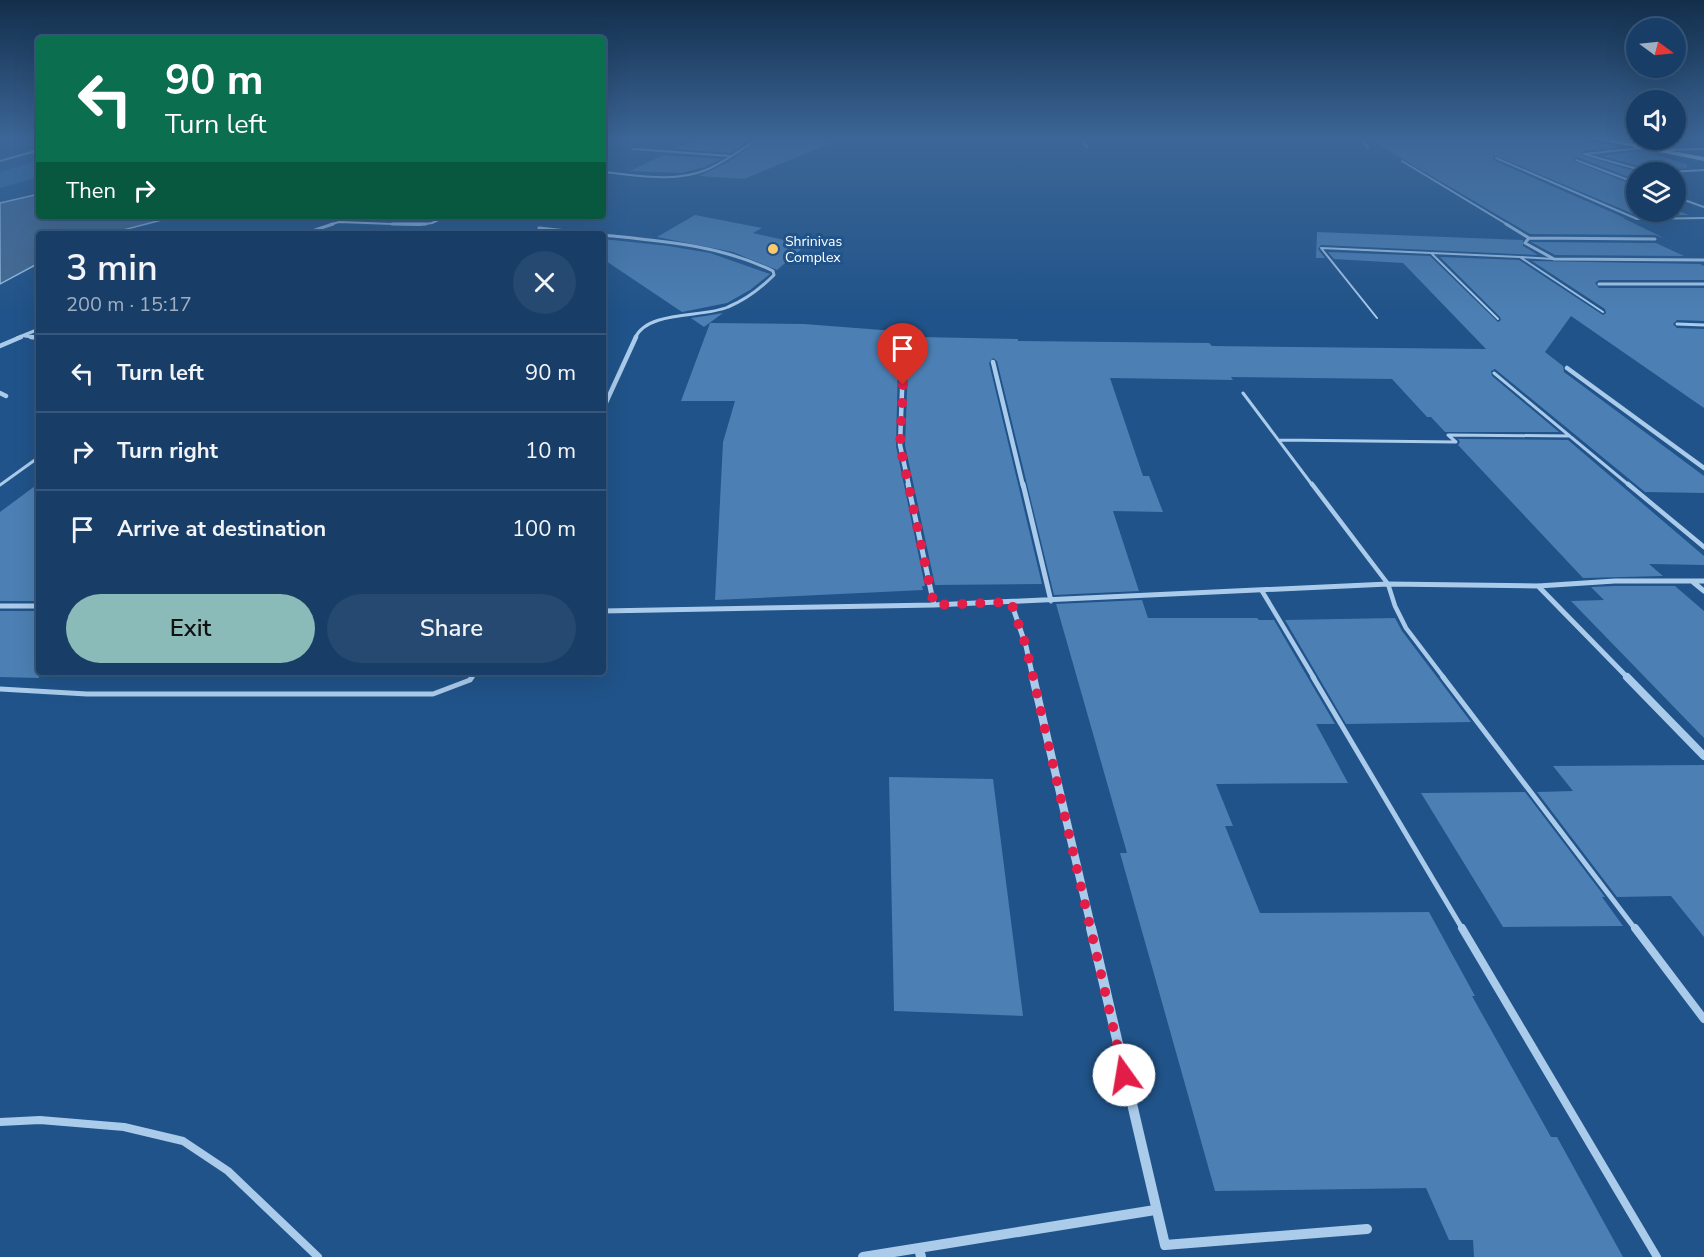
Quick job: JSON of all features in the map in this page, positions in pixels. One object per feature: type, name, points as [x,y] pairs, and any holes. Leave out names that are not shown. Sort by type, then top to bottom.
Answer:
[{"type":"street","points":[[1461,197],[1529,238],[1655,239]]},
{"type":"street","points":[[1585,197],[1637,219],[1704,218]]},
{"type":"street","points":[[1686,201],[1704,207]]},
{"type":"street","points":[[312,231],[339,222],[419,225],[441,219]]},
{"type":"street","points":[[539,228],[568,231]]},
{"type":"street","points":[[606,235],[729,254],[765,266],[773,271],[774,275],[762,287],[719,310],[661,319],[643,326],[637,334],[606,402]]},
{"type":"street","points":[[1529,238],[1526,243],[1554,260],[1704,260]]},
{"type":"street","points":[[1599,284],[1704,284]]},
{"type":"street","points":[[1677,324],[1704,325]]},
{"type":"street","points":[[0,346],[36,330]]},
{"type":"street","points":[[23,336],[36,338]]},
{"type":"street","points":[[993,363],[1051,601]]},
{"type":"street","points":[[903,364],[900,446],[934,605]]},
{"type":"street","points":[[1567,368],[1704,468]]},
{"type":"street","points":[[0,393],[6,396]]},
{"type":"street","points":[[606,611],[1051,601],[1388,584],[1538,586],[1615,581],[1704,581]]},
{"type":"street","points":[[1693,581],[1704,591]]},
{"type":"street","points":[[1538,586],[1704,756]]},
{"type":"street","points":[[1011,602],[1026,646],[1155,1210],[1165,1245],[1367,1229]]},
{"type":"street","points":[[0,606],[36,606]]},
{"type":"street","points":[[862,1257],[920,1252],[1155,1210]]},
{"type":"lane","points":[[1377,318],[1321,248],[1520,256],[1554,260]]},
{"type":"lane","points":[[1431,253],[1498,319]]},
{"type":"lane","points":[[1520,256],[1603,312]]},
{"type":"lane","points":[[1494,373],[1704,547]]},
{"type":"lane","points":[[1243,393],[1388,584],[1406,628],[1704,1019]]},
{"type":"lane","points":[[1279,440],[1456,442],[1448,435],[1570,436]]},
{"type":"lane","points":[[0,485],[36,459]]},
{"type":"lane","points":[[1262,591],[1657,1257]]},
{"type":"lane","points":[[0,689],[87,694],[434,694],[470,680],[474,675]]},
{"type":"lane","points":[[0,1122],[40,1119],[124,1127],[183,1141],[228,1171],[318,1257]]},
{"type":"shaded area","points":[[36,197],[36,219],[166,219],[120,231],[36,231],[36,265],[0,284],[0,203]]},
{"type":"building","points":[[1467,197],[1576,197],[1664,238],[1655,235],[1530,234]]},
{"type":"building","points":[[1592,197],[1626,197],[1626,211]]},
{"type":"building","points":[[695,215],[762,228],[753,233],[806,245],[777,270],[733,252],[657,237]]},
{"type":"building","points":[[1317,232],[1523,240],[1523,246],[1538,255],[1321,245],[1318,249],[1325,258],[1316,258]]},
{"type":"building","points":[[606,239],[710,253],[770,274],[750,290],[727,303],[682,312],[606,261]]},
{"type":"building","points":[[1531,242],[1656,243],[1684,256],[1555,255]]},
{"type":"building","points":[[1328,252],[1430,256],[1498,322],[1501,320],[1500,317],[1440,257],[1519,260],[1603,315],[1606,313],[1605,309],[1532,261],[1700,264],[1704,266],[1704,280],[1599,280],[1595,283],[1599,288],[1704,288],[1704,321],[1677,320],[1673,324],[1677,328],[1704,329],[1704,408],[1571,316],[1545,352],[1563,366],[1564,372],[1704,476],[1704,493],[1645,492],[1495,369],[1491,371],[1492,376],[1559,432],[1445,432],[1431,417],[1427,417],[1392,379],[1110,378],[1143,476],[1149,476],[1163,512],[1113,511],[1139,591],[1054,595],[997,361],[993,358],[989,363],[1042,584],[935,585],[905,445],[908,364],[903,360],[898,364],[896,446],[925,586],[922,586],[923,590],[715,600],[723,442],[735,401],[681,401],[710,323],[804,324],[921,333],[921,337],[1018,339],[1018,341],[1486,349],[1403,263],[1334,259]]},
{"type":"building","points":[[723,313],[704,327],[691,318],[705,316]]},
{"type":"building","points":[[1458,439],[1568,440],[1704,556],[1704,565],[1649,564],[1663,576],[1583,578],[1458,445],[1460,442]]},
{"type":"building","points":[[36,485],[36,601],[0,601],[0,512]]},
{"type":"building","points":[[1675,586],[1704,611],[1704,738],[1571,601],[1604,600],[1591,587]]},
{"type":"building","points":[[1142,600],[1148,618],[1274,620],[1335,724],[1316,724],[1348,783],[1216,784],[1233,826],[1225,826],[1260,913],[1429,912],[1475,996],[1472,996],[1551,1137],[1557,1137],[1623,1257],[1474,1257],[1473,1240],[1449,1240],[1426,1188],[1215,1191],[1120,853],[1127,853],[1056,604]]},
{"type":"building","points":[[0,611],[36,611],[36,675],[39,675],[39,678],[0,677]]},
{"type":"building","points":[[1395,618],[1402,631],[1471,722],[1346,724],[1285,620]]},
{"type":"building","points":[[1704,765],[1704,937],[1671,896],[1617,897],[1537,792],[1573,791],[1553,766]]},
{"type":"building","points":[[889,777],[993,779],[1023,1016],[894,1011]]},
{"type":"building","points":[[1525,792],[1605,897],[1602,897],[1623,926],[1503,927],[1421,793]]},
{"type":"place","name":"Shrinivas Complex","points":[[773,249]]},
{"type":"route","points":[[903,385],[900,446],[934,605],[1011,602],[1026,646],[1124,1075]]}]
